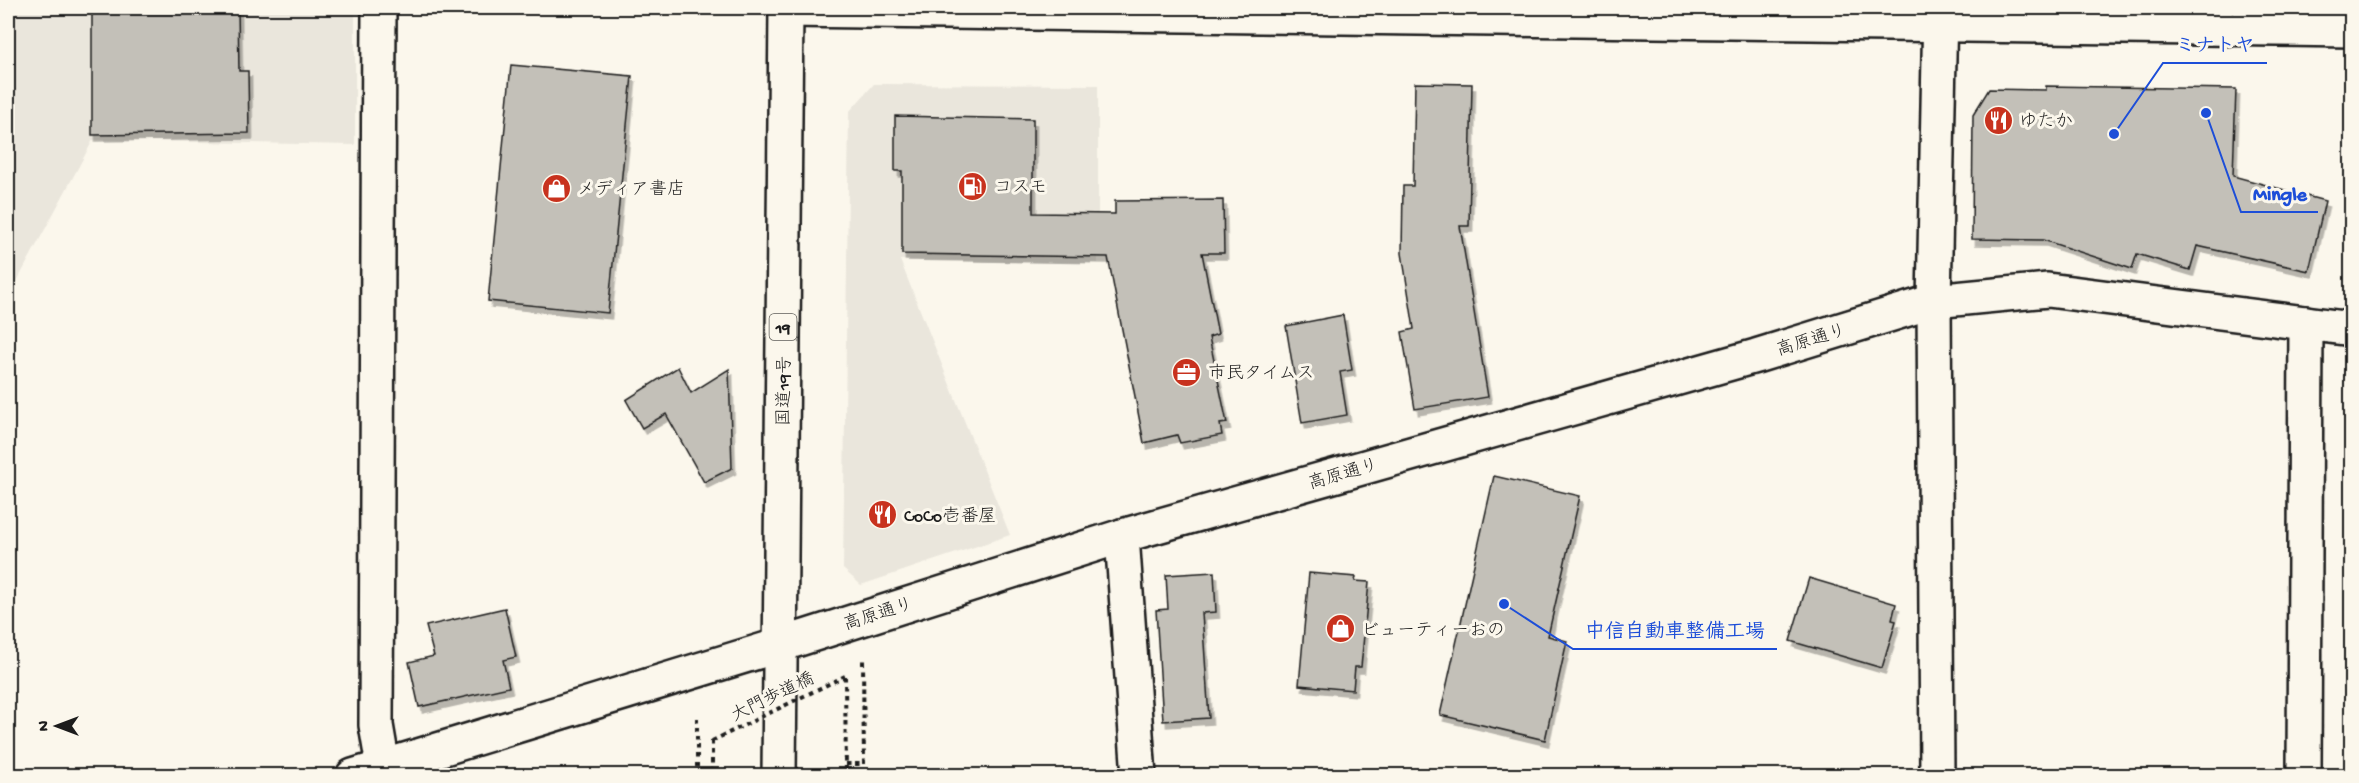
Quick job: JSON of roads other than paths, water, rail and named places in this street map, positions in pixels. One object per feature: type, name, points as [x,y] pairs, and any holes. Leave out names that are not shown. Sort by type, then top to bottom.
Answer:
[{"type":"main road","points":[[368,771],[376,725],[379,8]]},
{"type":"main road","points":[[786,9],[2205,18],[2352,30]]},
{"type":"main road","name":"国道19号","points":[[779,776],[786,9]]},
{"type":"main road","points":[[1937,776],[1934,301],[1940,16]]},
{"type":"main road","name":"高原通り","points":[[368,771],[780,645],[1122,536],[1756,356],[1934,301],[2048,290],[2352,329]]},
{"type":"main road","points":[[2304,776],[2307,323]]},
{"type":"main road","points":[[1122,536],[1139,776]]},
{"type":"place","name":"Mingle","points":[[2206,113]]},
{"type":"place","name":"ゆたか","points":[[1998,120]]},
{"type":"place","name":"ミナトヤ","points":[[2114,134]]},
{"type":"place","name":"コスモ","points":[[973,186]]},
{"type":"place","name":"メディア書店","points":[[556,188]]},
{"type":"place","name":"市民タイムス","points":[[1187,372]]},
{"type":"place","name":"CoCo壱番屋","points":[[883,515]]},
{"type":"place","name":"中信自動車整備工場","points":[[1504,604]]},
{"type":"place","name":"ビューティーおの","points":[[1340,629]]}]
